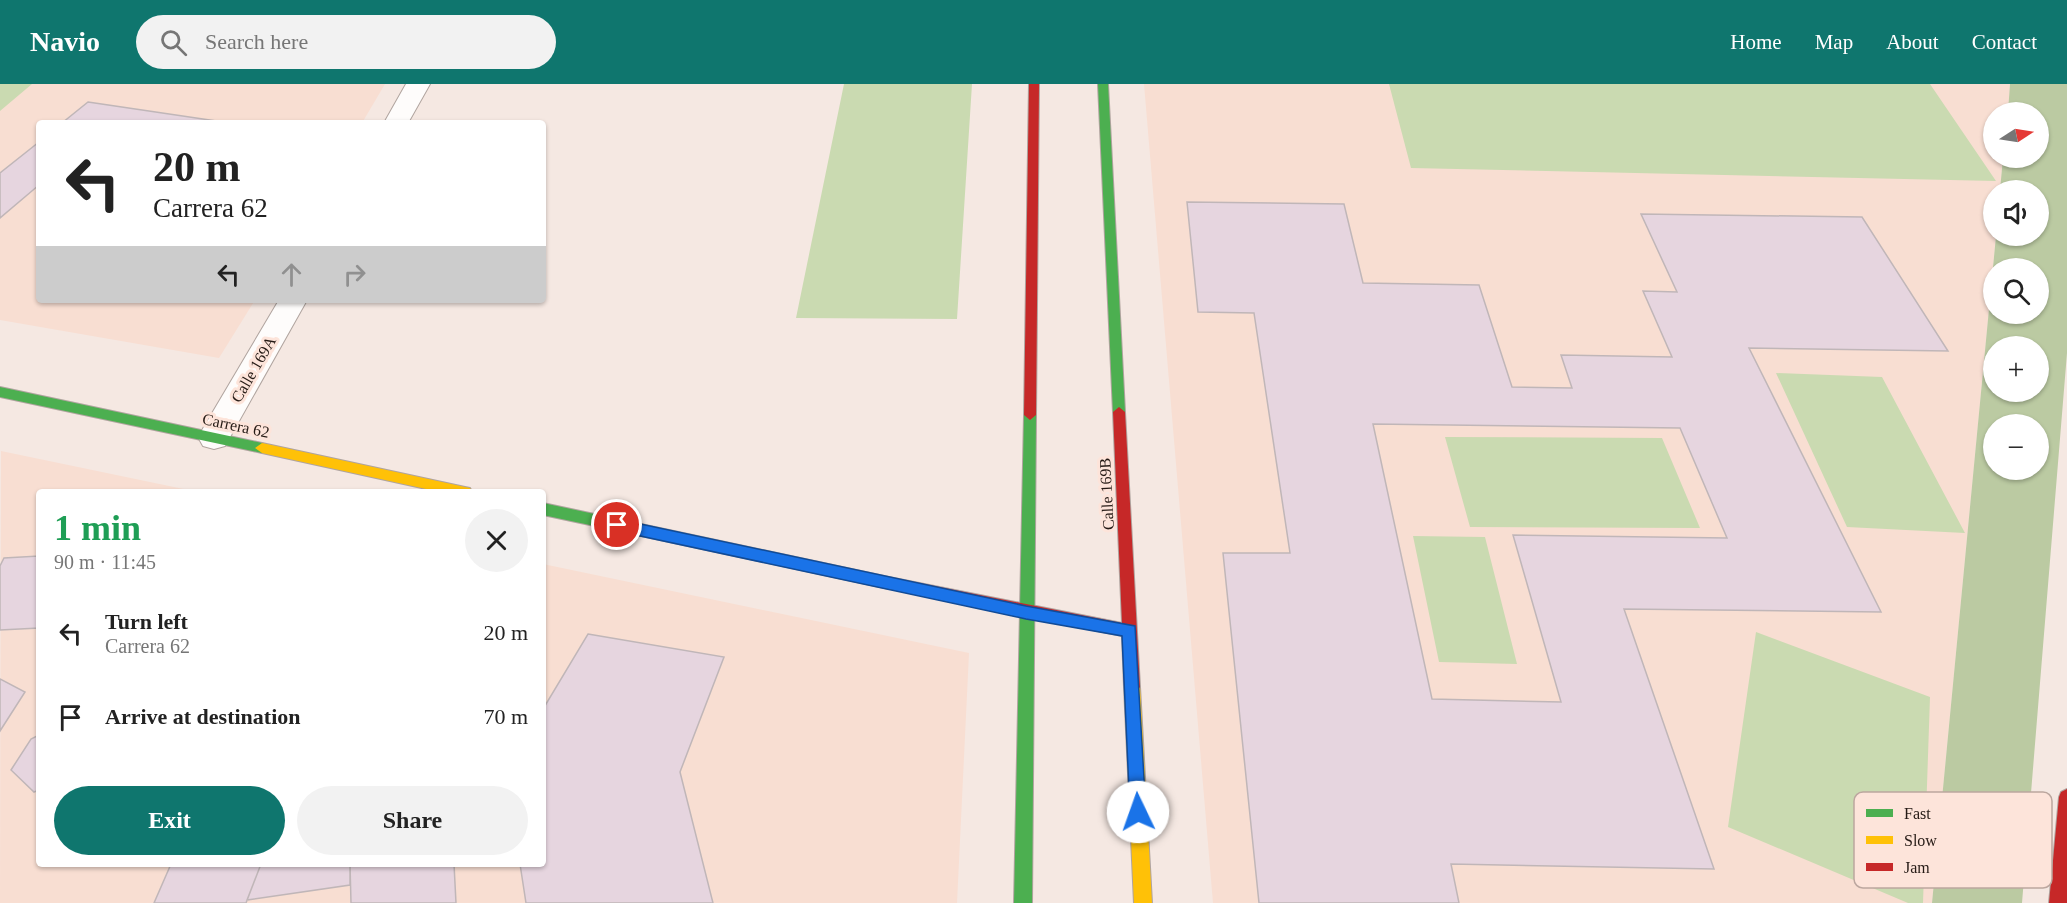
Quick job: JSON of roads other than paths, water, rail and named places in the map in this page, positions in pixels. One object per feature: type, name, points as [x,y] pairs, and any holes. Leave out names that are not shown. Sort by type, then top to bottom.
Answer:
[{"type":"main road","points":[[1023,903],[1034,84]]},
{"type":"main road","name":"Calle 169B","points":[[1102,84],[1143,903]]},
{"type":"main road","name":"Carrera 62","points":[[0,393],[451,489]]},
{"type":"main road","points":[[546,510],[1026,612],[1130,631]]},
{"type":"main road","points":[[2058,903],[2067,797]]},
{"type":"street","points":[[398,120],[418,84]]},
{"type":"street","name":"Calle 169A","points":[[214,437],[291,303]]}]
